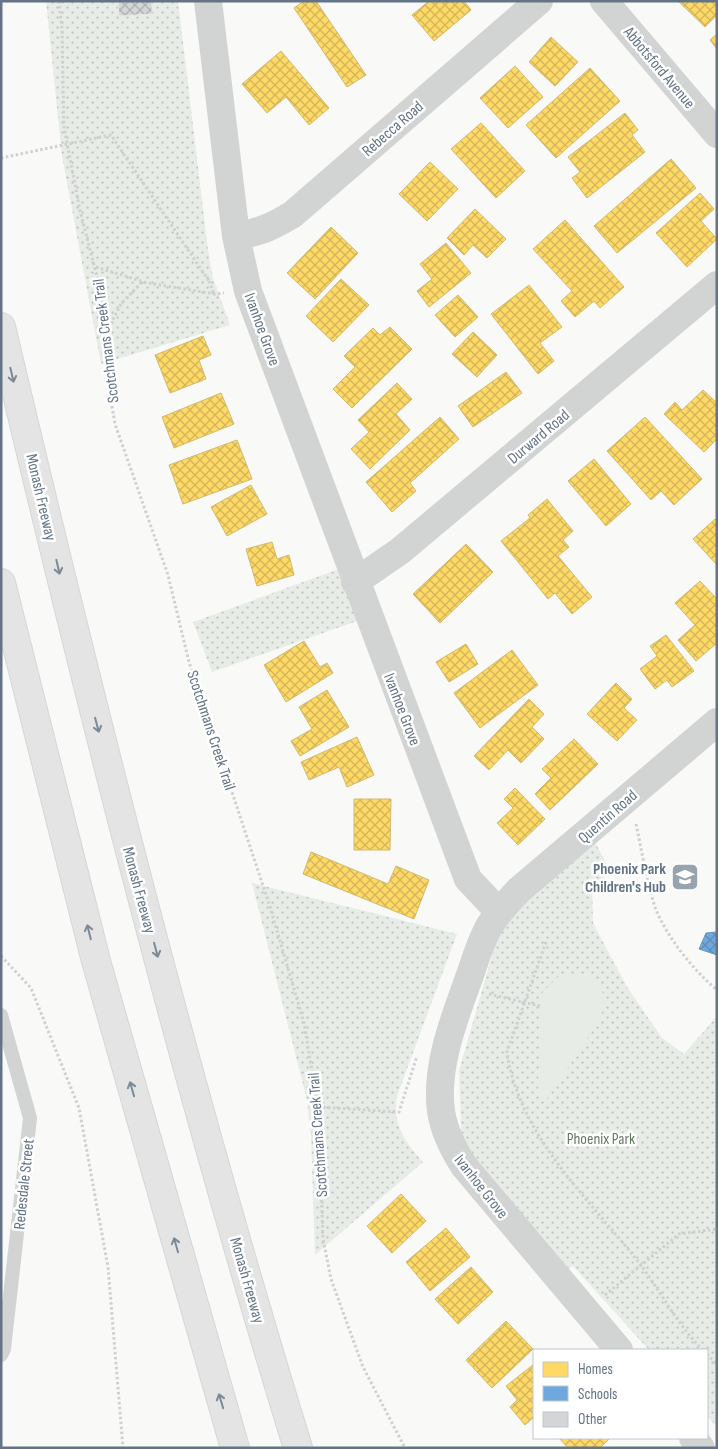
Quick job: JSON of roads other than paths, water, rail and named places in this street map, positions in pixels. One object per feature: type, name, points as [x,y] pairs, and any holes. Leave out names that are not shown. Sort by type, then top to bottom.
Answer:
[{"type":"highway","name":"Monash Freeway","points":[[1,327],[79,657],[157,953],[243,1264],[298,1448]]},
{"type":"highway","points":[[1,583],[96,961],[235,1448]]},
{"type":"street","name":"Ivanhoe Grove","points":[[208,1],[236,236],[248,291],[355,582],[468,879],[499,912],[481,946],[446,1049],[440,1087],[443,1123],[455,1153],[464,1166],[618,1349]]},
{"type":"street","name":"Rebecca Road","points":[[236,236],[255,233],[272,227],[293,214],[539,1]]},
{"type":"street","name":"Abbotsford Avenue","points":[[604,1],[717,134]]},
{"type":"street","name":"Durward Road","points":[[355,582],[400,551],[717,285]]},
{"type":"street","name":"Quentin Road","points":[[499,912],[519,890],[717,722]]},
{"type":"lane","name":"Redesdale Street","points":[[1,1015],[30,1118],[4,1349],[1,1355]]},
{"type":"place","name":"Phoenix Park Children's Hub","points":[[685,877]]},
{"type":"park label","name":"Phoenix Park","points":[[601,1138]]}]
